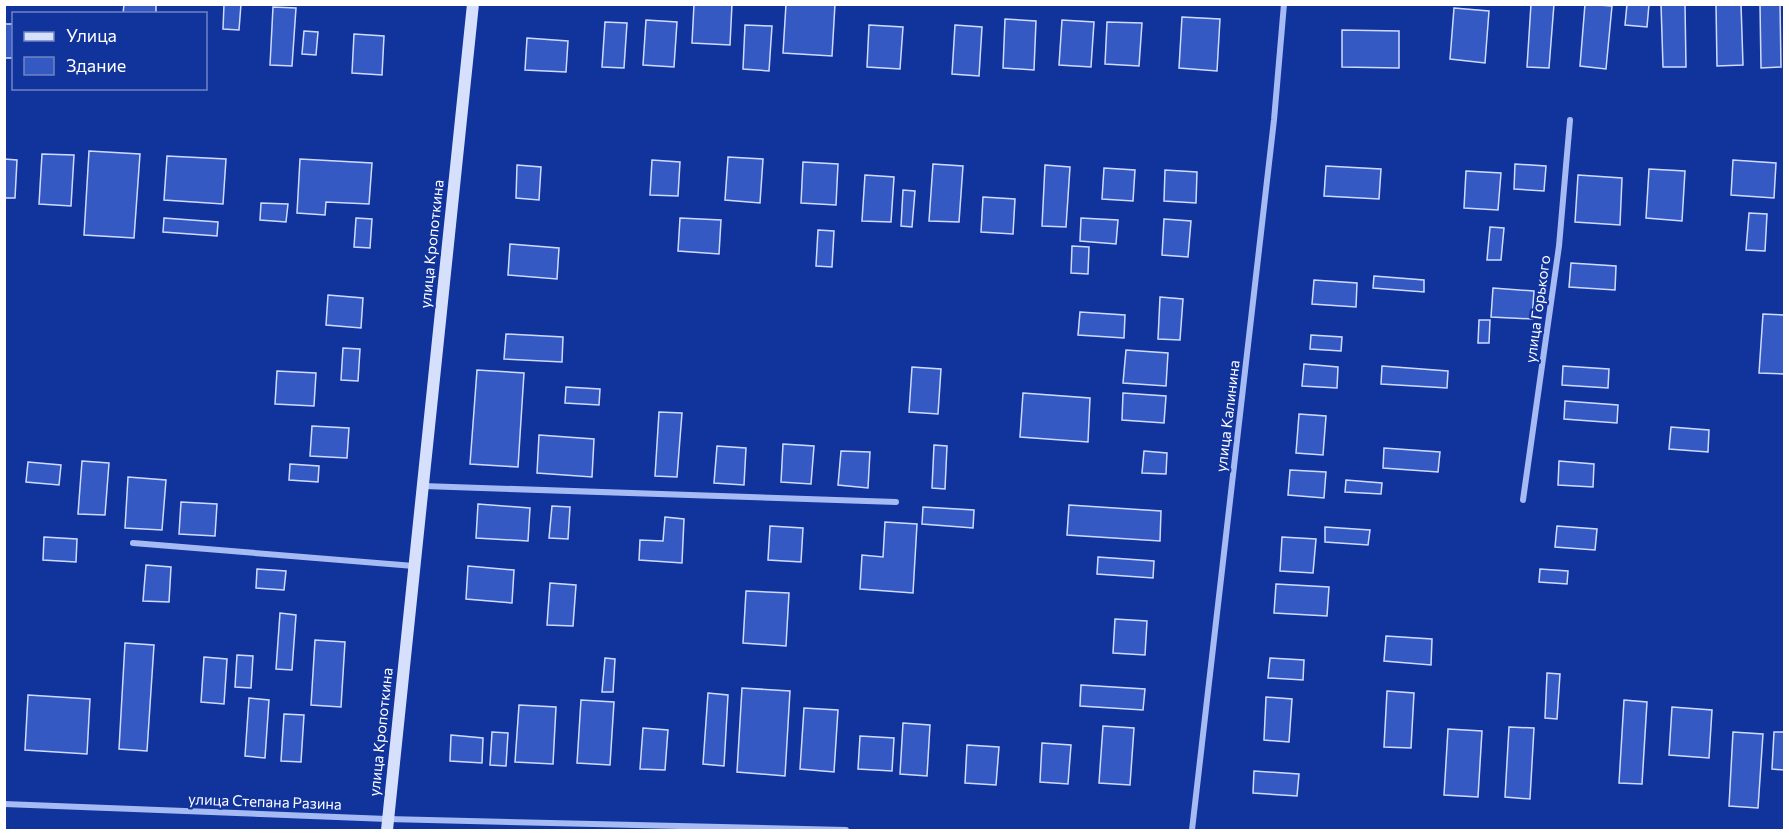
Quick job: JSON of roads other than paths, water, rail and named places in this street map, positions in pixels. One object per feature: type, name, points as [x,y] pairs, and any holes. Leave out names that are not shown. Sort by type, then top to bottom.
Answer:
[{"type":"main road","name":"улица Кропоткина","points":[[387,825],[473,4]]},
{"type":"street","name":"улица Калинина","points":[[1192,831],[1274,120],[1284,4]]},
{"type":"street","name":"улица Горького","points":[[1523,500],[1559,246],[1570,120]]},
{"type":"street","points":[[422,486],[896,502]]},
{"type":"street","points":[[133,543],[414,566]]},
{"type":"street","name":"улица Степана Разина","points":[[4,804],[387,825],[846,831]]}]
